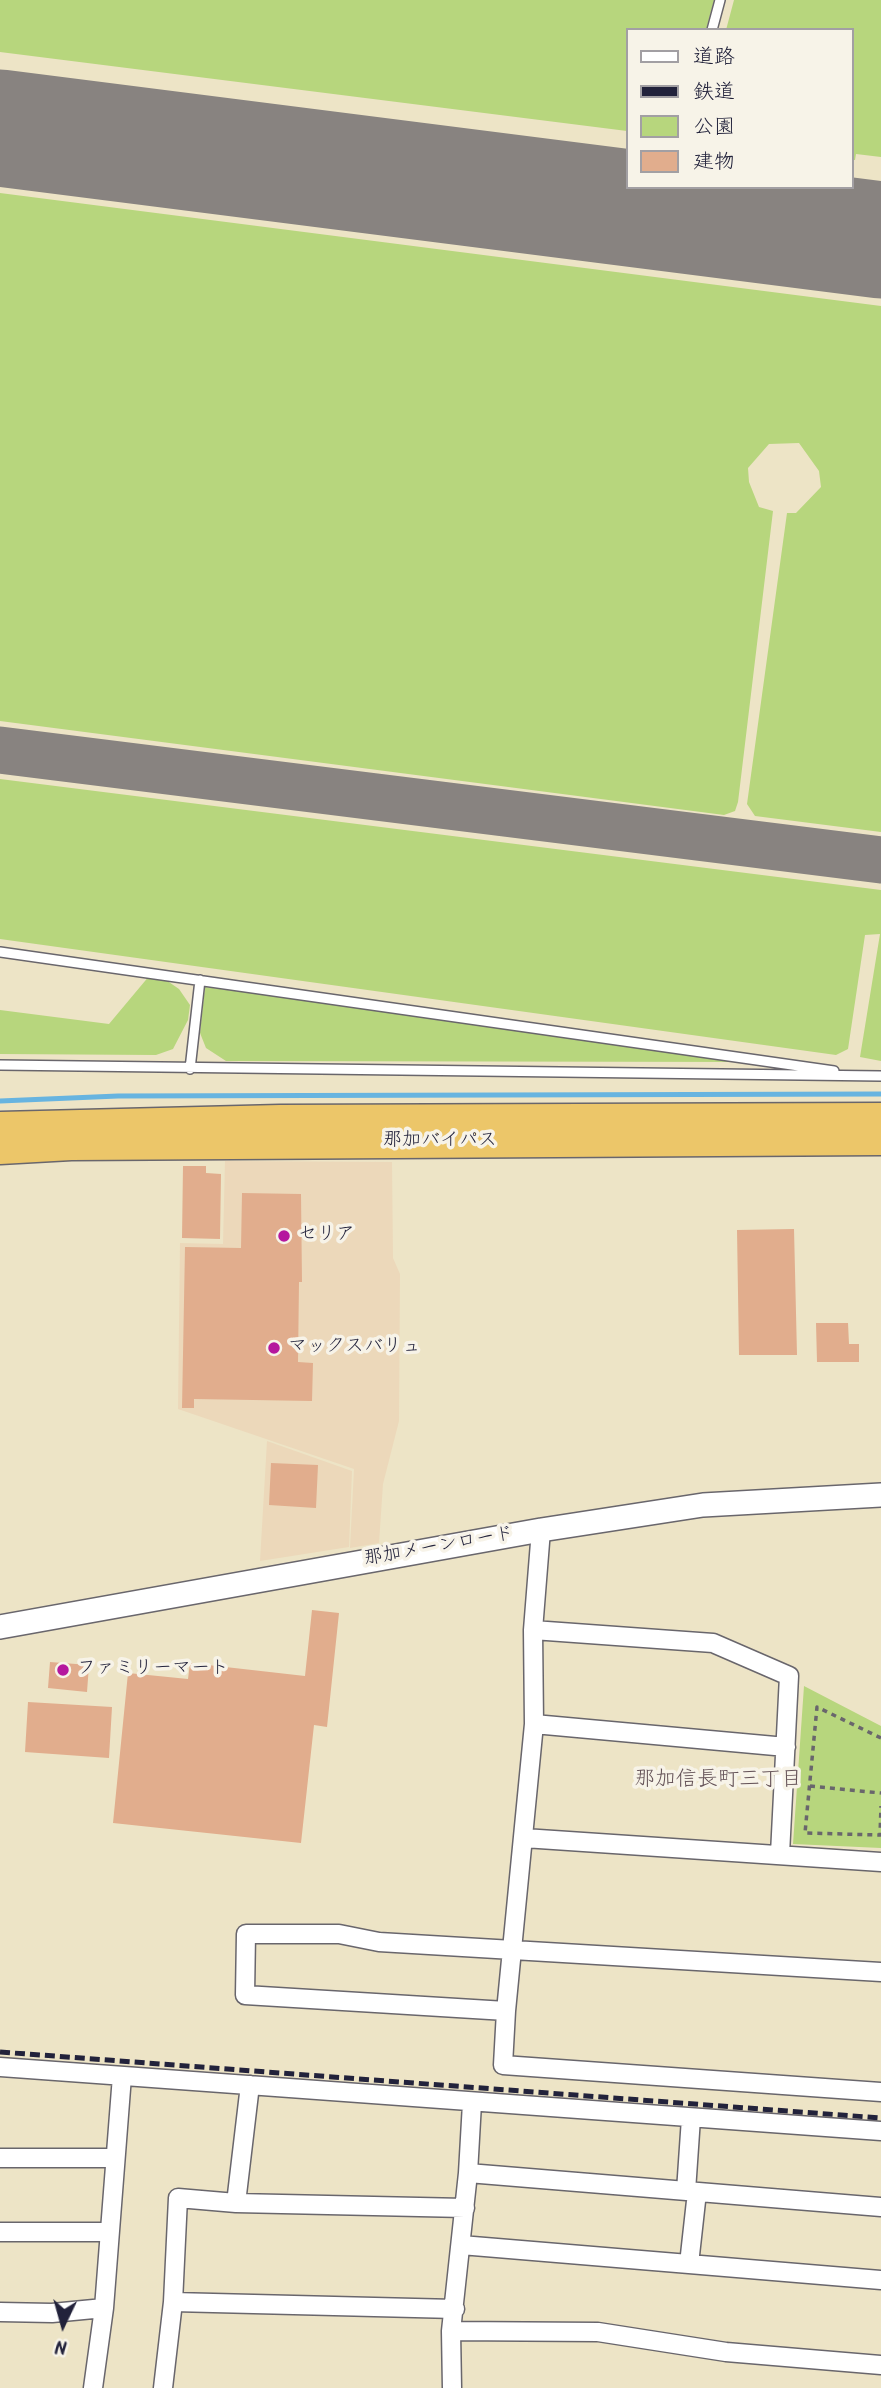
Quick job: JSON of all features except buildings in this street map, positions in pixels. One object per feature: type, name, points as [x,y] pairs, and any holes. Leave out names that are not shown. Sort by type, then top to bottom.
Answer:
[{"type":"highway","name":"那加バイパス","points":[[0,1127],[280,1120],[881,1118]]},
{"type":"highway","name":"那加バイパス","points":[[0,1149],[71,1145],[881,1140]]},
{"type":"street","name":"那加メーンロード","points":[[0,1627],[541,1530],[703,1505],[881,1495]]},
{"type":"street","points":[[541,1530],[533,1630],[534,1724],[503,2065],[881,2092]]},
{"type":"street","points":[[533,1630],[713,1643],[789,1676],[780,1854]]},
{"type":"street","points":[[534,1724],[786,1747]]},
{"type":"street","points":[[524,1838],[881,1862]]},
{"type":"street","points":[[506,2011],[245,1995],[246,1934],[340,1934],[379,1942],[881,1972]]},
{"type":"street","points":[[0,2067],[881,2131]]},
{"type":"street","points":[[93,2388],[104,2308],[122,2076]]},
{"type":"street","points":[[236,2203],[250,2085]]},
{"type":"street","points":[[452,2388],[452,2331],[465,2208],[472,2103]]},
{"type":"street","points":[[689,2264],[691,2118]]},
{"type":"street","points":[[0,2158],[115,2158]]},
{"type":"street","points":[[468,2173],[881,2207]]},
{"type":"street","points":[[163,2388],[173,2302],[178,2198],[236,2203],[465,2208]]},
{"type":"street","points":[[0,2232],[110,2232]]},
{"type":"street","points":[[461,2245],[881,2280]]},
{"type":"street","points":[[173,2302],[454,2309]]},
{"type":"street","points":[[0,2312],[104,2308]]},
{"type":"street","points":[[452,2331],[598,2332],[726,2352],[881,2365]]},
{"type":"lane","points":[[713,28],[720,0]]},
{"type":"lane","points":[[0,951],[876,1076]]},
{"type":"lane","points":[[190,1069],[200,980]]},
{"type":"lane","points":[[0,1065],[876,1076]]},
{"type":"path","points":[[881,1738],[817,1707],[805,1833],[880,1835],[881,1806]]},
{"type":"path","points":[[809,1786],[881,1793]]},
{"type":"shaded area","points":[[225,1161],[392,1162],[393,1258],[400,1274],[399,1421],[383,1484],[379,1543],[350,1548],[354,1469],[178,1409],[180,1243],[223,1244]]},
{"type":"shaded area","points":[[267,1441],[352,1471],[349,1547],[260,1561]]},
{"type":"green space","points":[[0,0],[714,0],[707,28],[626,28],[626,131],[0,52]]},
{"type":"green space","points":[[734,0],[881,0],[881,157],[856,154],[853,160],[853,28],[727,28]]},
{"type":"green space","points":[[0,193],[881,306],[881,832],[755,816],[747,804],[787,513],[796,513],[821,487],[819,471],[799,443],[769,444],[748,468],[749,482],[759,507],[773,511],[738,802],[735,811],[724,815],[0,721]]},
{"type":"green space","points":[[0,779],[881,890],[881,1061],[860,1057],[880,934],[865,935],[848,1049],[836,1055],[0,939]]},
{"type":"green space","points":[[150,975],[163,978],[179,989],[190,1005],[188,1020],[173,1049],[156,1055],[0,1054],[0,1010],[109,1024]]},
{"type":"green space","points":[[205,987],[747,1058],[748,1062],[226,1061],[206,1048],[200,1033]]},
{"type":"green space","points":[[804,1686],[881,1726],[881,1848],[793,1844]]},
{"type":"waterway","points":[[0,1101],[118,1096],[881,1094]]},
{"type":"taxiway","points":[[0,750],[881,860]]},
{"type":"runway","points":[[0,128],[881,240]]},
{"type":"railway","points":[[0,2052],[881,2118]]},
{"type":"place","name":"セリア","points":[[284,1236]]},
{"type":"place","name":"マックスバリュ","points":[[274,1348]]},
{"type":"place","name":"ファミリーマート","points":[[63,1670]]},
{"type":"district","name":"那加信長町三丁目","points":[[718,1781]]}]
